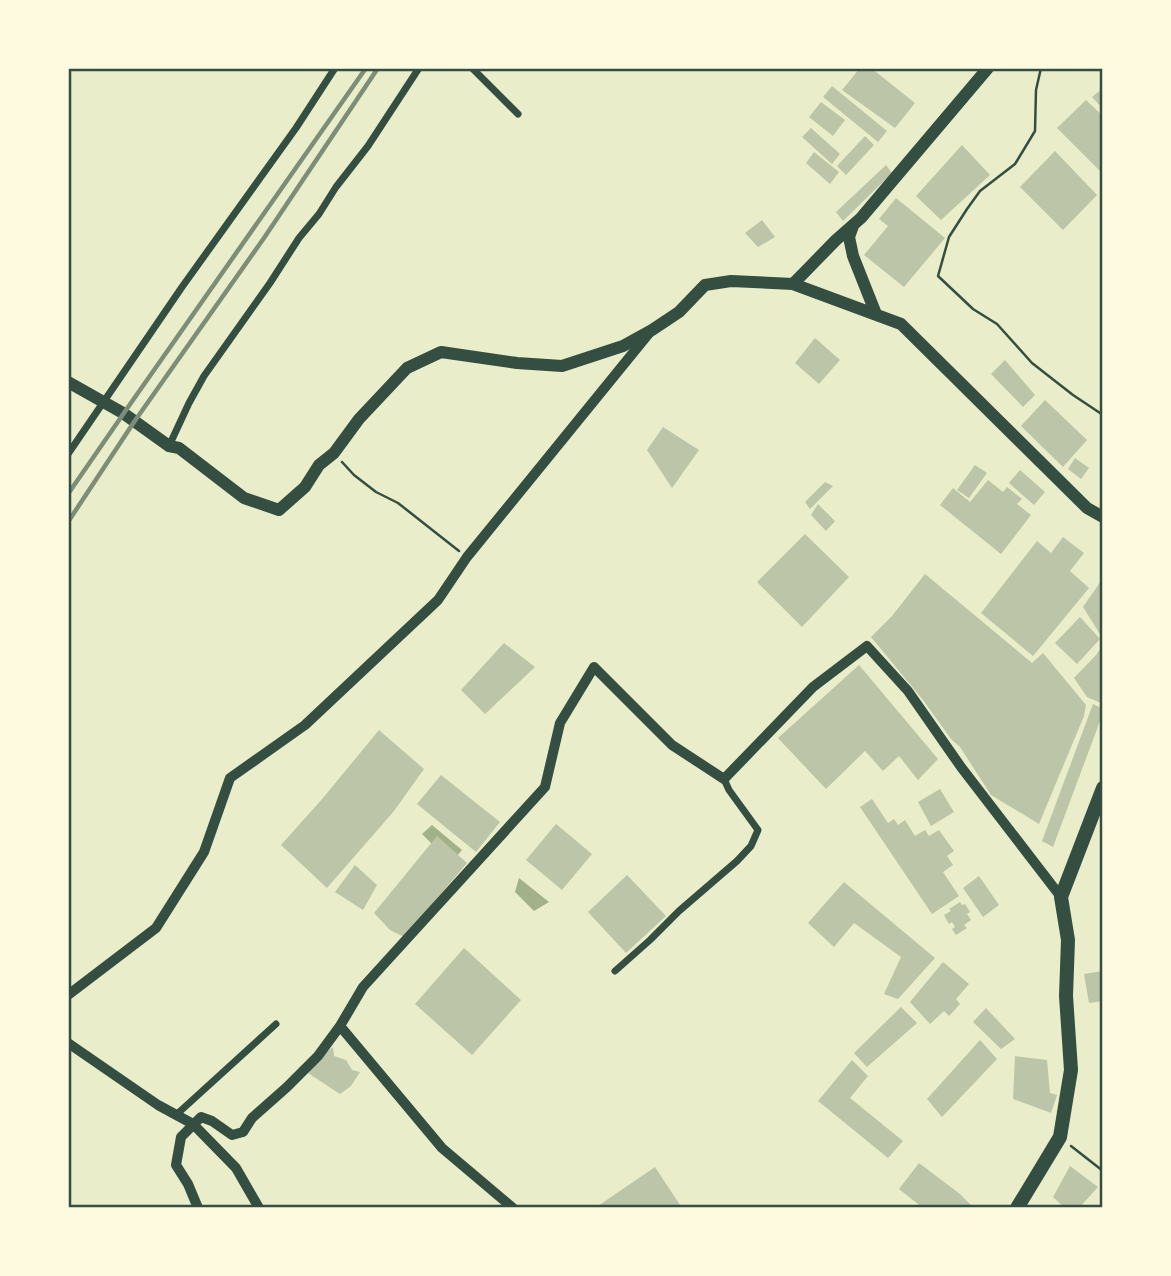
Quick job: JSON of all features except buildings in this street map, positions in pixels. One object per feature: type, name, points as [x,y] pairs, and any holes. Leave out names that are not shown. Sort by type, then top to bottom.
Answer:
[{"type":"main road","points":[[793,284],[884,191],[988,68]]},
{"type":"main road","points":[[853,225],[849,237],[851,247],[876,314]]},
{"type":"main road","points":[[68,382],[105,401],[169,446],[179,448],[244,498],[279,510],[305,487],[319,465],[334,453],[359,419],[407,368],[442,352],[517,363],[562,366],[623,346],[652,330],[679,312],[705,285],[731,281],[793,284],[901,324],[1087,508],[1103,517]]},
{"type":"main road","points":[[1017,1208],[1060,1137],[1071,1070],[1066,996],[1068,940],[1061,897],[1103,788]]},
{"type":"street","points":[[68,454],[335,68]]},
{"type":"street","points":[[169,446],[204,376],[299,238],[368,146],[419,68]]},
{"type":"street","points":[[472,68],[518,114]]},
{"type":"street","points":[[68,995],[156,928],[204,852],[230,778],[305,725],[438,600],[467,557],[652,330]]},
{"type":"street","points":[[724,779],[813,687],[867,646],[908,691],[961,767],[1061,897]]},
{"type":"street","points":[[198,1208],[176,1165],[181,1136],[201,1116],[232,1135],[243,1132],[253,1118],[318,1056],[363,987],[545,787],[560,723],[594,667],[672,745],[724,779],[758,830],[751,846],[737,861],[615,971]]},
{"type":"street","points":[[176,1115],[276,1024]]},
{"type":"street","points":[[340,1026],[442,1148],[513,1208]]},
{"type":"street","points":[[68,1042],[158,1105],[193,1124],[236,1168],[260,1208]]},
{"type":"path","points":[[1041,68],[1036,90],[1035,131],[1015,164],[980,191],[961,219],[949,237],[938,276],[974,309],[997,324],[1032,363],[1103,415]]},
{"type":"path","points":[[334,453],[354,475],[376,492],[398,503],[467,557]]},
{"type":"path","points":[[1060,1137],[1103,1171]]},
{"type":"shaded area","points":[[432,825],[462,850],[451,863],[422,834]]},
{"type":"shaded area","points":[[519,878],[549,902],[534,911],[515,892]]},
{"type":"railway","points":[[68,494],[366,68]]},
{"type":"railway","points":[[68,522],[378,68]]}]
